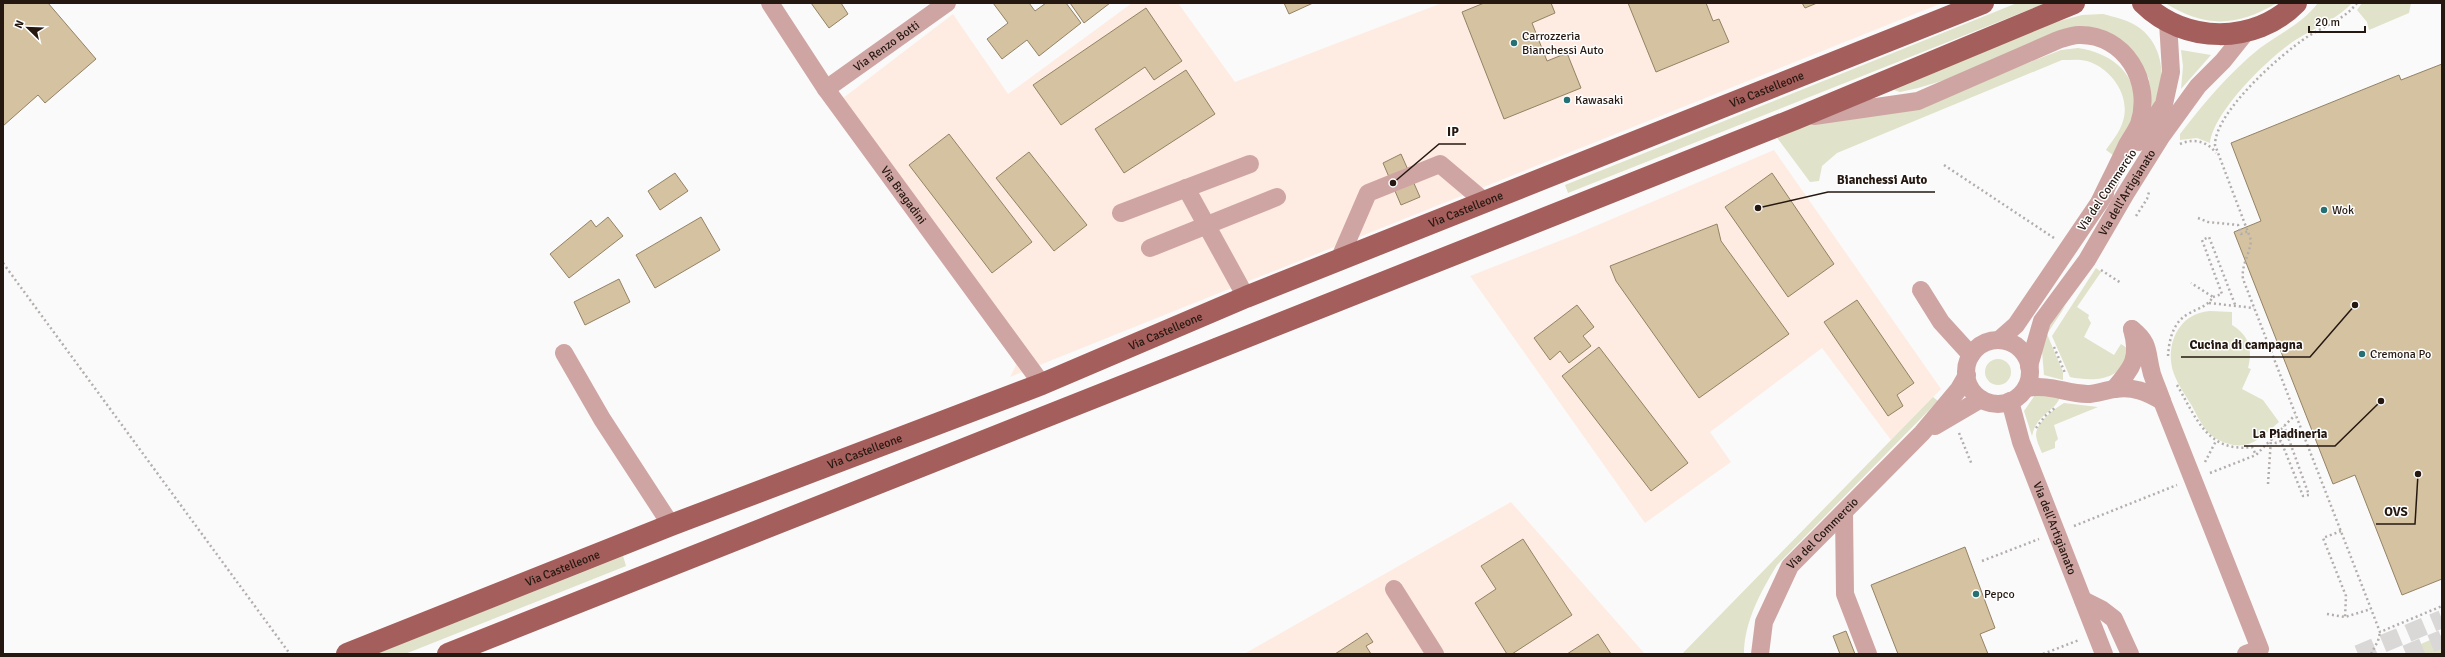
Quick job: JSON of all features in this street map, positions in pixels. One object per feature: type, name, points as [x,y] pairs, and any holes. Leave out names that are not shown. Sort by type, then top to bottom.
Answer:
[{"type":"main road","name":"Via Castelleone","points":[[347,654],[671,525],[1042,384],[1246,296],[1983,3]]},
{"type":"main road","points":[[448,654],[1795,119],[2074,3]]},
{"type":"main road","points":[[2143,3],[2168,22],[2198,33],[2231,34],[2247,31],[2278,18],[2296,3]]},
{"type":"street","name":"Via Bragadini","points":[[770,3],[826,89],[1042,384]]},
{"type":"street","name":"Via Renzo Botti","points":[[826,89],[947,3]]},
{"type":"street","name":"Via del Commercio","points":[[1998,340],[2016,325],[2164,104],[2171,72],[2168,22]]},
{"type":"street","name":"Via dell'Artigianato","points":[[2029,366],[2042,321],[2087,260],[2126,193],[2162,137],[2198,86],[2223,62],[2247,31]]},
{"type":"street","points":[[1795,119],[1918,101],[2058,40],[2078,35],[2099,38],[2117,47],[2132,62],[2140,81],[2142,102],[2139,124],[2099,203]]},
{"type":"street","points":[[1121,213],[1250,164]]},
{"type":"street","points":[[1339,260],[1368,193],[1440,164],[1485,202]]},
{"type":"street","points":[[1186,188],[1246,296]]},
{"type":"street","points":[[1150,248],[1277,197]]},
{"type":"street","points":[[1921,290],[1941,322],[1975,351]]},
{"type":"street","points":[[2114,389],[2135,360],[2136,345],[2132,329],[2144,340],[2150,355],[2152,372],[2162,401],[2201,476],[2253,652]]},
{"type":"street","points":[[1998,340],[2009,342],[2019,348],[2026,356],[2029,366],[2030,377],[2026,388],[2019,396],[2005,403],[1981,399],[1974,393],[1966,375],[1975,351],[1988,342],[1998,340]]},
{"type":"street","points":[[564,353],[602,419],[671,525]]},
{"type":"street","name":"Via del Commercio","points":[[1760,654],[1764,622],[1790,566],[1922,433],[1959,389],[1966,375]]},
{"type":"street","points":[[2026,388],[2042,385],[2086,394],[2102,393],[2114,389],[2135,389],[2162,401]]},
{"type":"street","name":"Via del Commercio","points":[[1922,433],[1981,399]]},
{"type":"street","points":[[2005,403],[2028,437]]},
{"type":"street","name":"Via dell'Artigianato","points":[[2028,437],[2056,532],[2104,654]]},
{"type":"street","points":[[1844,513],[1845,594],[1868,654]]},
{"type":"street","points":[[1394,589],[1435,654]]},
{"type":"street","points":[[2083,600],[2101,609],[2114,619],[2130,654]]},
{"type":"path","points":[[2217,155],[2215,138],[2218,130],[2258,78],[2290,49],[2346,14],[2357,3]]},
{"type":"path","points":[[2177,146],[2188,141],[2197,141],[2212,147],[2217,155],[2249,231],[2250,250],[2242,271],[2243,279],[2380,632],[2378,641],[2371,654]]},
{"type":"path","points":[[1944,165],[2069,248]]},
{"type":"path","points":[[2132,222],[2148,199],[2150,186]]},
{"type":"path","points":[[2198,218],[2208,222],[2238,225],[2241,234],[2249,231]]},
{"type":"path","points":[[2169,360],[2170,341],[2179,322],[2187,315],[2209,303],[2213,297],[2222,294],[2202,240],[2209,237],[2236,307]]},
{"type":"path","points":[[2087,260],[2121,283]]},
{"type":"path","points":[[3,263],[290,654]]},
{"type":"path","points":[[2191,283],[2213,297]]},
{"type":"path","points":[[2209,303],[2254,308]]},
{"type":"path","points":[[2028,437],[2045,416],[2060,403],[2064,390],[2066,373],[2053,345]]},
{"type":"path","points":[[2176,384],[2203,429],[2216,441],[2231,447],[2252,447],[2256,455]]},
{"type":"path","points":[[1982,561],[2256,455],[2295,415]]},
{"type":"path","points":[[1951,416],[1972,465]]},
{"type":"path","points":[[2271,439],[2276,444],[2281,442],[2303,496],[2309,494],[2284,426]]},
{"type":"path","points":[[2268,484],[2271,439]]},
{"type":"path","points":[[2201,476],[2205,461],[2216,441]]},
{"type":"path","points":[[2341,531],[2323,538],[2346,596],[2345,617]]},
{"type":"path","points":[[2380,632],[2442,606]]},
{"type":"path","points":[[2327,614],[2345,617],[2371,609]]},
{"type":"path","points":[[2043,654],[2083,638]]},
{"type":"shaded area","points":[[1132,3],[1178,3],[1235,82],[1442,3],[1942,3],[1010,377],[1016,365],[1010,352],[834,105],[953,14],[1008,94]]},
{"type":"shaded area","points":[[1774,150],[1941,389],[1891,440],[1822,348],[1710,432],[1731,462],[1645,523],[1470,276],[1572,236]]},
{"type":"shaded area","points":[[1511,502],[1645,654],[1244,654]]},
{"type":"green space","points":[[2017,3],[2046,3],[1568,193],[1565,185]]},
{"type":"green space","points":[[2165,3],[2277,3],[2248,17],[2221,21],[2194,17]]},
{"type":"green space","points":[[2318,3],[2352,3],[2329,21],[2295,40],[2265,64],[2241,90],[2220,117],[2213,131],[2210,143],[2197,138],[2180,140],[2180,134],[2189,122],[2217,89],[2238,68],[2260,48],[2298,23]]},
{"type":"green space","points":[[2362,3],[2411,3],[2409,13],[2369,30],[2367,22],[2357,10]]},
{"type":"green space","points":[[2103,14],[2135,25],[2152,41],[2160,62],[2161,74],[2157,97],[2152,107],[2149,79],[2138,58],[2101,33],[1918,88],[1900,92],[1894,90],[2048,24],[2082,15]]},
{"type":"green space","points":[[2078,48],[2102,55],[2113,61],[2128,77],[2133,88],[2135,100],[2134,114],[2128,130],[2113,155],[2106,150],[2122,125],[2125,112],[2121,93],[2117,84],[2104,70],[2087,61],[2078,60],[2062,60],[1837,153],[1822,166],[1819,181],[1810,182],[1775,135],[1803,124],[1917,106],[2061,50]]},
{"type":"green space","points":[[2181,50],[2211,55],[2181,89],[2183,66]]},
{"type":"green space","points":[[2096,268],[2101,272],[2077,307],[2089,315],[2088,318],[2091,323],[2084,337],[2114,355],[2121,344],[2127,348],[2126,359],[2115,373],[2108,377],[2099,379],[2079,379],[2070,377],[2052,336]]},
{"type":"green space","points":[[2066,305],[2047,334],[2051,321]]},
{"type":"green space","points":[[2210,311],[2232,312],[2232,325],[2246,338],[2250,349],[2248,368],[2251,369],[2242,389],[2263,400],[2279,422],[2263,436],[2249,444],[2231,445],[2210,434],[2200,421],[2174,374],[2171,363],[2171,353],[2176,333],[2182,324],[2189,318],[2199,313]]},
{"type":"green space","points":[[2047,334],[2063,372],[2063,380],[2044,375],[2042,351]]},
{"type":"green space","points":[[1998,359],[2008,362],[2011,372],[2008,382],[1998,385],[1988,382],[1985,372],[1988,362]]},
{"type":"green space","points":[[2035,395],[2060,397],[2058,402],[2038,422],[2034,428],[2032,436],[2024,411]]},
{"type":"green space","points":[[1933,397],[1938,401],[1777,565],[1754,607],[1747,630],[1744,654],[1682,654]]},
{"type":"green space","points":[[2064,403],[2098,407],[2054,425],[2058,439],[2055,442],[2055,448],[2042,453],[2036,436],[2037,429],[2047,416]]},
{"type":"green space","points":[[623,556],[626,566],[405,654],[376,654]]},
{"type":"green space","points":[[2442,635],[2442,654],[2406,654],[2423,643]]},
{"type":"building","points":[[3,3],[48,3],[96,59],[45,103],[38,95],[3,126]]},
{"type":"building","points":[[811,3],[841,3],[848,14],[829,28]]},
{"type":"building","points":[[993,3],[1029,3],[1035,11],[1046,3],[1066,3],[1081,23],[1039,56],[1027,40],[1002,59],[987,39],[1008,23]]},
{"type":"building","points":[[1070,3],[1110,3],[1084,23]]},
{"type":"building","points":[[1284,3],[1313,3],[1289,14]]},
{"type":"building","points":[[1484,3],[1551,3],[1555,13],[1532,23],[1547,61],[1567,53],[1581,88],[1504,119],[1462,12]]},
{"type":"building","points":[[1628,3],[1706,3],[1713,21],[1719,19],[1729,42],[1656,72]]},
{"type":"building","points":[[1802,3],[1817,3],[1805,8]]},
{"type":"building","points":[[1146,8],[1182,61],[1154,80],[1145,67],[1061,125],[1033,85]]},
{"type":"building","name":"Cremona Po","points":[[2442,64],[2442,579],[2402,595],[2355,475],[2333,484],[2234,232],[2261,221],[2231,143],[2399,75],[2401,80]]},
{"type":"building","points":[[1186,70],[1215,114],[1124,173],[1095,129]]},
{"type":"building","points":[[949,134],[1032,242],[992,273],[909,165]]},
{"type":"building","points":[[1029,152],[1087,225],[1054,251],[996,178]]},
{"type":"building","points":[[1401,154],[1420,197],[1401,205],[1383,163]]},
{"type":"building","points":[[675,173],[688,191],[660,210],[648,191]]},
{"type":"building","points":[[1772,173],[1834,264],[1788,297],[1725,207]]},
{"type":"building","points":[[608,217],[623,236],[569,278],[550,254],[591,220],[596,227]]},
{"type":"building","points":[[701,217],[720,250],[655,288],[636,255]]},
{"type":"building","points":[[1717,224],[1721,241],[1789,334],[1699,398],[1616,281],[1610,266]]},
{"type":"building","points":[[619,279],[630,302],[585,325],[574,302]]},
{"type":"building","points":[[1857,300],[1914,383],[1897,395],[1903,406],[1888,416],[1824,322]]},
{"type":"building","points":[[1577,305],[1594,327],[1583,336],[1591,346],[1569,363],[1560,351],[1550,360],[1534,338]]},
{"type":"building","points":[[1599,347],[1688,463],[1651,491],[1562,376]]},
{"type":"building","points":[[1523,539],[1572,615],[1512,654],[1507,654],[1475,603],[1496,589],[1481,566]]},
{"type":"building","points":[[1965,547],[1995,628],[1980,634],[1988,654],[1898,654],[1871,585]]},
{"type":"building","points":[[1846,631],[1855,654],[1840,654],[1833,636]]},
{"type":"building","points":[[1367,633],[1373,642],[1366,646],[1371,654],[1335,654]]},
{"type":"building","points":[[1598,634],[1611,654],[1567,654]]},
{"type":"tunnel","points":[[2358,654],[2442,619]]},
{"type":"tunnel","points":[[2406,654],[2442,639]]},
{"type":"place","name":"Carrozzeria Bianchessi Auto","points":[[1514,43]]},
{"type":"place","name":"Kawasaki","points":[[1567,100]]},
{"type":"place","name":"IP","points":[[1393,183]]},
{"type":"place","name":"Bianchessi Auto","points":[[1758,208]]},
{"type":"place","name":"Wok","points":[[2324,210]]},
{"type":"place","name":"Cucina di campagna","points":[[2355,305]]},
{"type":"place","name":"Cremona Po","points":[[2362,354]]},
{"type":"place","name":"La Piadineria","points":[[2381,401]]},
{"type":"place","name":"OVS","points":[[2418,474]]},
{"type":"place","name":"Pepco","points":[[1976,594]]}]
